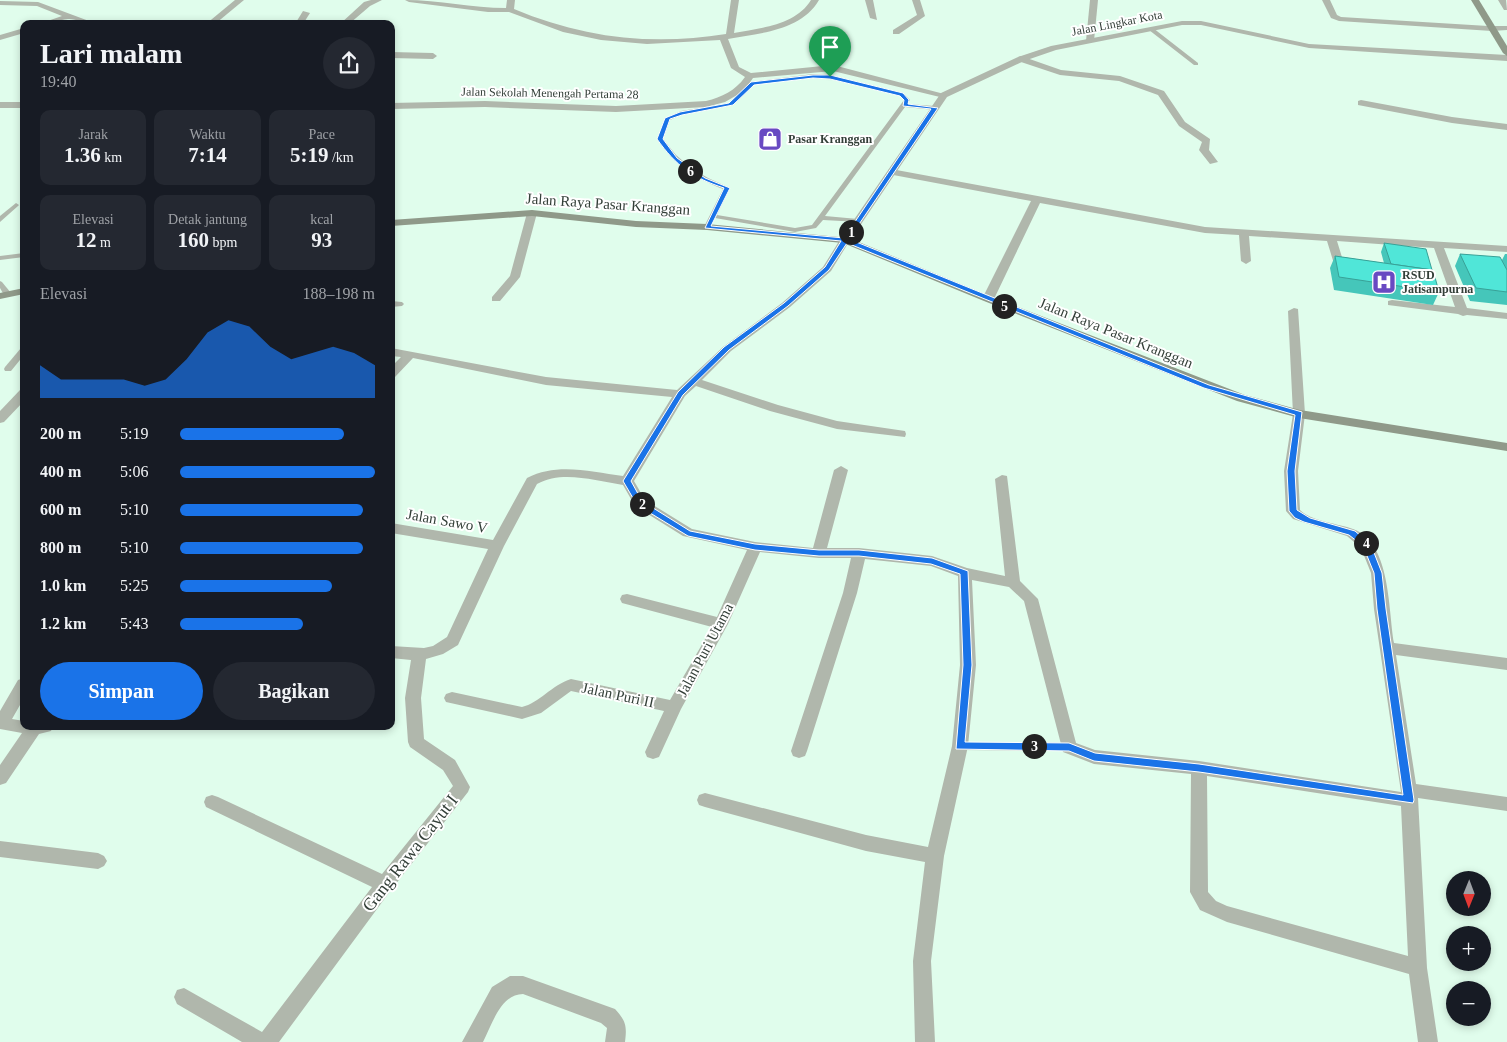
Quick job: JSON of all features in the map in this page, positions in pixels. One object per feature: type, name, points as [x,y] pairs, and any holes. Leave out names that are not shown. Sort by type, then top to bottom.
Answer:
[{"type":"main road","points":[[1475,0],[1507,53]]},
{"type":"main road","name":"Jalan Raya Pasar Kranggan","points":[[395,223],[532,213],[636,224],[707,227],[845,240],[988,300],[1206,386],[1299,414],[1507,447]]},
{"type":"main road","points":[[3,294],[20,292]]},
{"type":"street","points":[[215,20],[240,0]]},
{"type":"street","points":[[349,20],[367,4],[378,0]]},
{"type":"street","points":[[409,0],[488,10],[510,10],[538,22],[599,38],[647,42],[757,32],[808,13],[816,0]]},
{"type":"street","points":[[510,10],[511,0]]},
{"type":"street","points":[[627,481],[680,394],[727,349],[786,304],[827,268],[944,95],[833,68],[750,76],[735,68],[727,36],[735,0]]},
{"type":"street","points":[[869,0],[874,18]]},
{"type":"street","points":[[896,32],[921,16],[916,0]]},
{"type":"street","points":[[1090,41],[1094,0]]},
{"type":"street","points":[[1326,0],[1334,16],[1340,20],[1507,28]]},
{"type":"street","points":[[1502,0],[1507,8]]},
{"type":"street","points":[[0,3],[38,4],[57,9],[81,20]]},
{"type":"street","points":[[302,20],[306,13]]},
{"type":"street","points":[[56,20],[69,16]]},
{"type":"street","name":"Jalan Lingkar Kota","points":[[944,95],[1021,59],[1054,48],[1151,29],[1201,22],[1259,37],[1308,46],[1507,58]]},
{"type":"street","points":[[0,38],[20,31]]},
{"type":"street","points":[[395,56],[433,56]]},
{"type":"street","points":[[1021,59],[1060,72],[1120,79],[1161,93],[1182,124],[1207,141],[1204,150],[1213,162]]},
{"type":"street","name":"Jalan Sekolah Menengah Pertama 28","points":[[395,106],[485,104],[616,109],[706,104],[722,100],[742,89],[750,76]]},
{"type":"street","points":[[1361,103],[1452,120],[1507,127]]},
{"type":"street","points":[[0,105],[20,105]]},
{"type":"street","points":[[891,172],[1205,230],[1507,249]]},
{"type":"street","points":[[988,300],[1037,199]]},
{"type":"street","points":[[496,299],[515,277],[532,213]]},
{"type":"street","points":[[1244,233],[1246,261]]},
{"type":"street","points":[[1331,238],[1340,267]]},
{"type":"street","points":[[1438,245],[1463,313]]},
{"type":"street","points":[[1392,303],[1463,313],[1507,316]]},
{"type":"street","points":[[1294,311],[1299,414],[1291,471],[1293,511],[1298,516],[1307,520],[1352,533],[1367,545],[1378,573],[1381,609],[1389,648],[1409,795],[1418,968],[1428,1042]]},
{"type":"street","points":[[395,352],[546,381],[680,394]]},
{"type":"street","points":[[395,370],[410,354]]},
{"type":"street","points":[[694,381],[774,408],[837,425],[900,434]]},
{"type":"street","points":[[0,419],[20,397]]},
{"type":"street","points":[[819,553],[841,470]]},
{"type":"street","points":[[395,653],[419,656],[441,651],[453,641],[497,546],[532,481],[541,475],[560,472],[627,481]]},
{"type":"street","points":[[1002,479],[1013,583]]},
{"type":"street","points":[[627,481],[640,503],[688,533],[755,547],[819,553],[859,553],[932,561],[965,573],[1013,583],[1031,599],[1069,747],[1094,757],[1199,768],[1409,795],[1507,804]]},
{"type":"street","name":"Jalan Sawo V","points":[[395,529],[497,546]]},
{"type":"street","name":"Jalan Puri Utama","points":[[653,752],[674,707],[721,624],[755,547]]},
{"type":"street","points":[[799,751],[850,593],[859,553]]},
{"type":"street","points":[[925,1042],[922,961],[935,856],[960,746],[968,665],[965,573]]},
{"type":"street","points":[[627,599],[721,624]]},
{"type":"street","points":[[1389,648],[1507,664]]},
{"type":"street","name":"Gang Rawa Cayut I","points":[[267,1042],[385,884],[462,787],[450,765],[416,742],[413,698],[419,656]]},
{"type":"street","name":"Jalan Puri II","points":[[452,698],[522,713],[531,712],[557,690],[571,685],[674,707]]},
{"type":"street","points":[[20,691],[1,723],[20,725]]},
{"type":"street","points":[[0,778],[38,730]]},
{"type":"street","points":[[1199,768],[1199,892],[1203,902],[1213,909],[1227,914],[1418,968]]},
{"type":"street","points":[[705,800],[866,843],[935,856]]},
{"type":"street","points":[[212,802],[385,884]]},
{"type":"street","points":[[0,849],[98,861]]},
{"type":"street","points":[[472,1042],[499,993],[510,985],[523,985],[608,1016],[617,1025],[616,1042]]},
{"type":"street","points":[[184,997],[261,1042]]},
{"type":"lane","points":[[1151,29],[1196,64]]},
{"type":"lane","points":[[707,227],[712,216],[727,188],[702,179],[675,160],[660,139],[668,118],[731,104],[753,84],[813,76],[830,77],[902,94],[907,100],[823,218],[814,227],[795,230],[712,216]]},
{"type":"lane","points":[[905,105],[935,108]]},
{"type":"lane","points":[[0,220],[16,205]]},
{"type":"lane","points":[[823,218],[858,221]]},
{"type":"lane","points":[[0,258],[20,256]]},
{"type":"lane","points":[[0,282],[3,294]]},
{"type":"lane","points":[[8,369],[20,355]]},
{"type":"lane","points":[[960,746],[1069,747]]},
{"type":"building","points":[[1384,243],[1426,249],[1432,270],[1391,264]]},
{"type":"building","points":[[1460,254],[1500,257],[1507,270],[1507,292],[1476,288]]},
{"type":"building","points":[[1335,256],[1433,270],[1439,292],[1339,277]]},
{"type":"place","name":"Pasar Kranggan","points":[[770,139]]},
{"type":"place","name":"RSUD Jatisampurna","points":[[1384,282]]},
{"type":"route","points":[[830,77],[813,76],[753,84],[731,104],[668,118],[660,139],[675,160],[702,179],[727,188],[707,227],[845,240],[988,300],[1206,386],[1299,414],[1291,471],[1293,511],[1298,516],[1307,520],[1352,533],[1367,545],[1378,573],[1381,609],[1389,648],[1409,800],[1199,768],[1094,757],[1069,747],[960,746],[968,665],[965,573],[932,561],[859,553],[819,553],[755,547],[688,533],[640,503],[627,481],[680,394],[727,349],[786,304],[827,268],[845,240],[935,108],[905,105],[907,100],[902,94],[830,77]]}]
